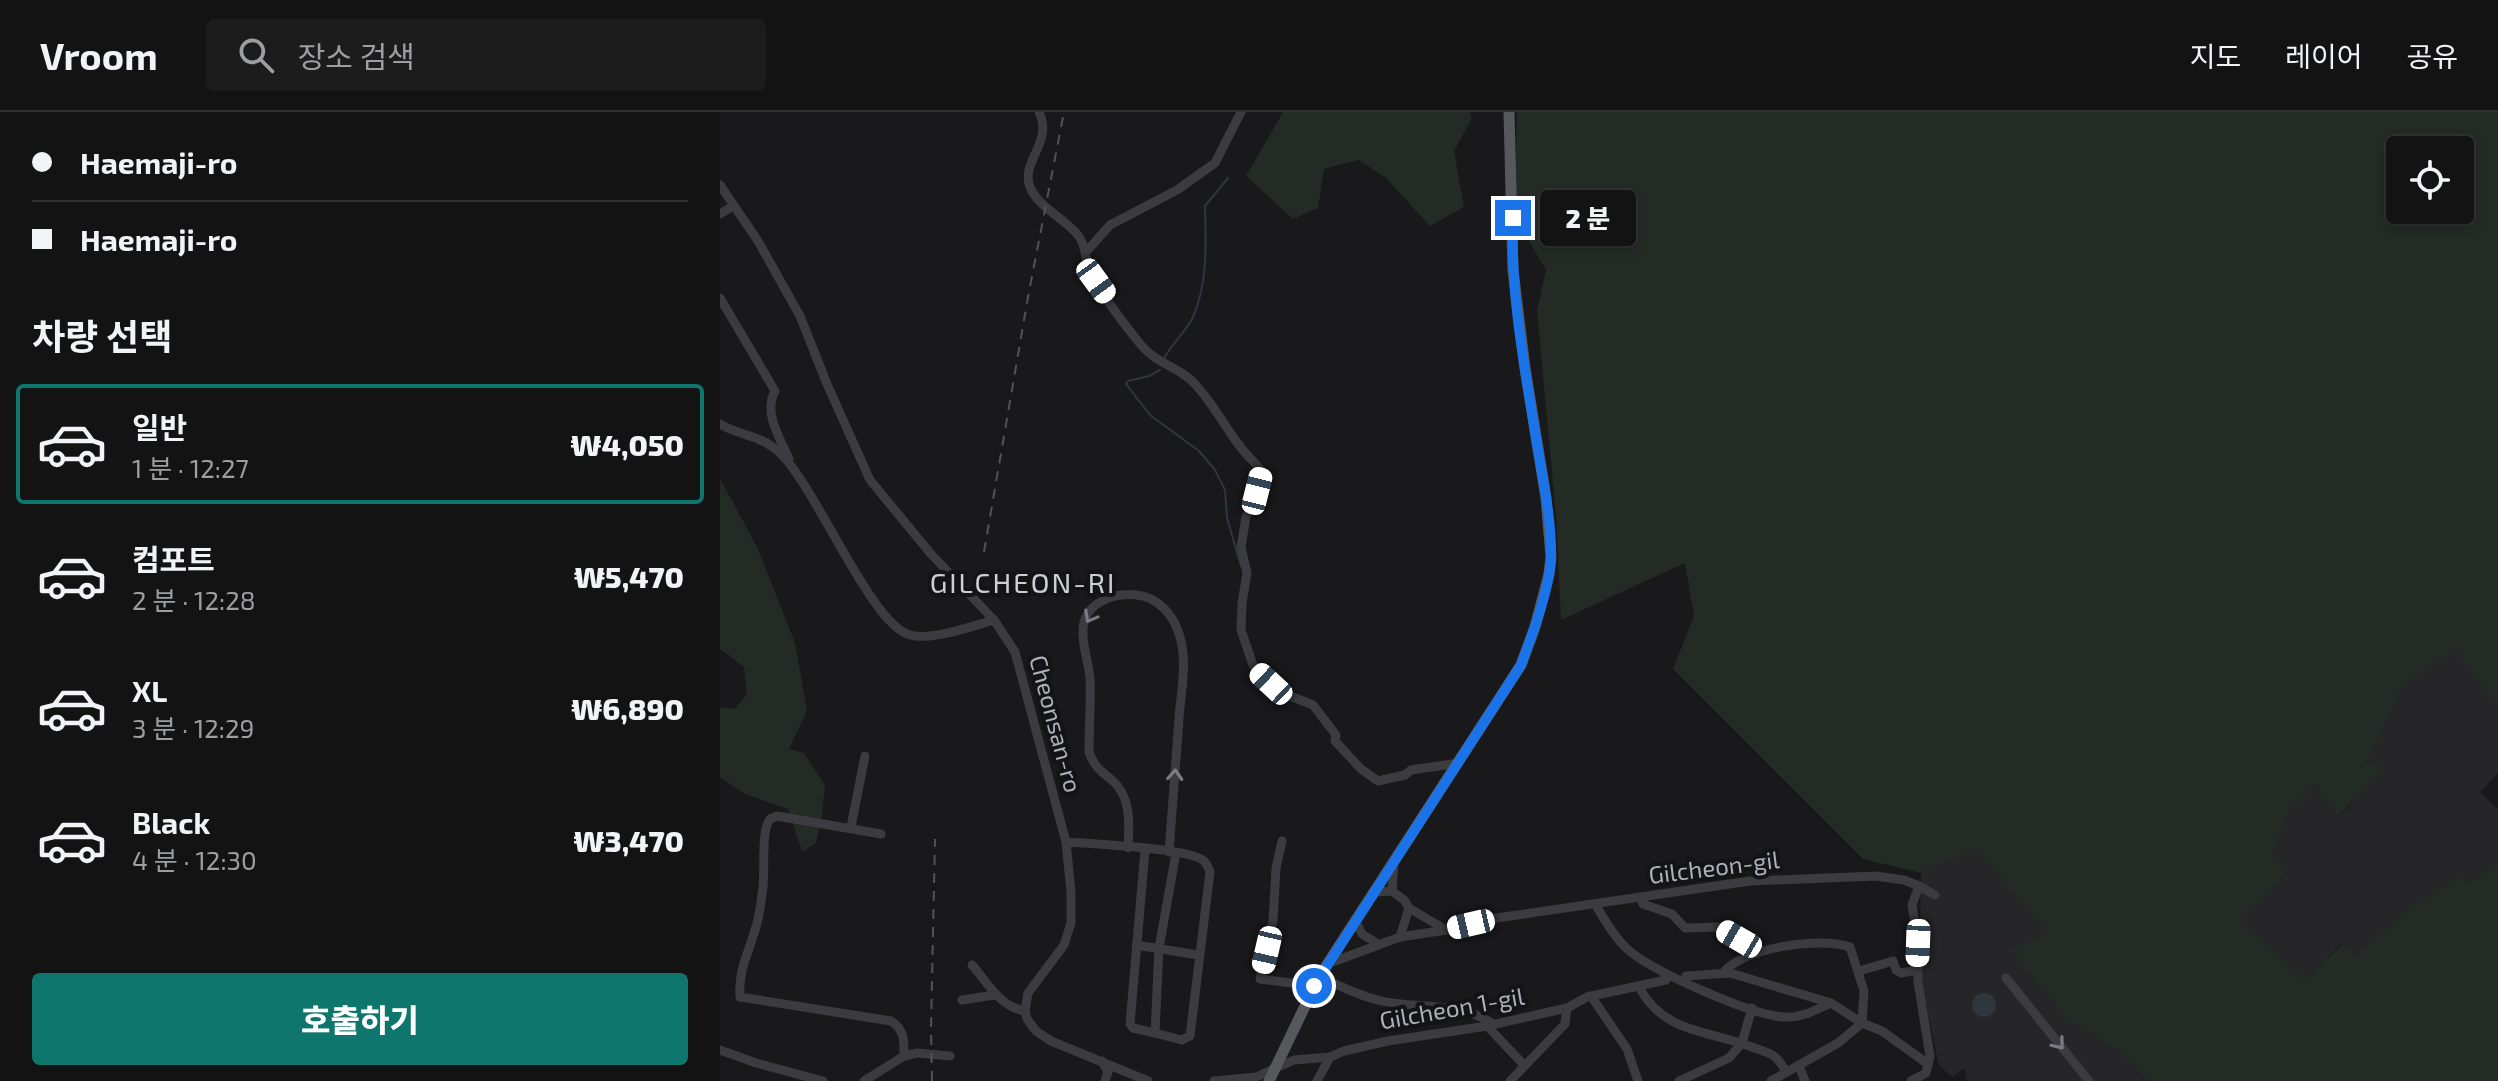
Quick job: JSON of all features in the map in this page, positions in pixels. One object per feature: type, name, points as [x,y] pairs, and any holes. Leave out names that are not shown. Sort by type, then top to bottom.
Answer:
[{"type":"main road","points":[[1271,1076],[1316,982],[1521,665],[1535,627],[1551,557],[1546,498],[1513,270],[1509,112]]},
{"type":"street","points":[[1039,112],[1045,125],[1044,135],[1029,173],[1029,186],[1036,197],[1080,237],[1096,281],[1142,346],[1166,366],[1182,373],[1205,395],[1262,472],[1246,517],[1241,547],[1247,573],[1241,630],[1253,665],[1285,694],[1313,705],[1336,735],[1335,741],[1361,769],[1378,781],[1405,775],[1411,770],[1459,763]]},
{"type":"street","points":[[1086,252],[1110,225],[1187,185],[1215,163],[1241,112]]},
{"type":"street","name":"Cheonsan-ro","points":[[720,185],[758,241],[800,316],[870,480],[931,554],[994,620],[1015,652],[1066,842],[1071,923],[1064,945],[1028,993],[1025,1011]]},
{"type":"street","points":[[720,214],[733,206]]},
{"type":"street","points":[[720,298],[775,391],[770,413],[792,466],[876,605],[895,627],[911,636],[930,636],[994,620]]},
{"type":"street","points":[[720,424],[759,437],[781,453],[792,466]]},
{"type":"street","points":[[1128,848],[1128,811],[1120,789],[1092,762],[1089,752],[1090,684],[1083,630],[1085,618],[1091,609],[1099,602],[1122,594],[1156,600],[1175,623],[1180,636],[1183,673],[1172,853],[1159,948],[1155,1033]]},
{"type":"street","points":[[851,827],[865,756]]},
{"type":"street","points":[[881,834],[777,816],[766,824],[761,902],[755,930],[741,967],[740,997],[891,1021],[899,1026],[903,1035],[904,1056]]},
{"type":"street","points":[[1282,841],[1276,868],[1273,921],[1260,979],[1316,982],[1376,1000],[1456,1008],[1479,1014],[1524,1065]]},
{"type":"street","points":[[1066,842],[1128,848],[1172,853],[1203,860],[1210,872],[1190,1036],[1182,1040],[1133,1028],[1130,1024],[1145,850]]},
{"type":"street","points":[[1392,891],[1394,860]]},
{"type":"street","name":"Gilcheon-gil","points":[[1330,963],[1400,937],[1497,918],[1750,881],[1876,876],[1904,880],[1935,895]]},
{"type":"street","points":[[1911,1081],[1927,1068],[1930,1056],[1917,970],[1918,943],[1912,905],[1919,886]]},
{"type":"street","points":[[1376,892],[1392,891],[1409,908],[1446,930]]},
{"type":"street","points":[[1641,897],[1643,904],[1672,914],[1685,928],[1718,927],[1759,951]]},
{"type":"street","points":[[1595,904],[1630,952],[1752,1008],[1782,1018],[1800,1017],[1831,1003]]},
{"type":"street","points":[[1400,937],[1409,908]]},
{"type":"street","points":[[1356,922],[1362,934],[1378,944]]},
{"type":"street","points":[[1724,972],[1731,964],[1759,951],[1801,945],[1842,944],[1850,947],[1864,991],[1862,1023],[1838,1043],[1771,1081]]},
{"type":"street","points":[[1136,945],[1198,955]]},
{"type":"street","points":[[1859,971],[1893,961],[1896,970],[1901,973],[1917,970]]},
{"type":"street","points":[[972,965],[994,995],[1015,1010],[1025,1011],[1036,1031],[1051,1041],[1148,1081]]},
{"type":"street","points":[[1681,977],[1724,972],[1831,1003],[1862,1023],[1882,1031],[1927,1068]]},
{"type":"street","points":[[2006,978],[2086,1077]]},
{"type":"street","name":"Gilcheon 1-gil","points":[[1214,1081],[1271,1076],[1294,1060],[1330,1057],[1388,1041],[1490,1025],[1567,1008],[1591,996],[1666,980]]},
{"type":"street","points":[[1639,987],[1647,1002],[1674,1024],[1774,1055],[1787,1072]]},
{"type":"street","points":[[962,1000],[994,995]]},
{"type":"street","points":[[1591,996],[1627,1049],[1638,1081]]},
{"type":"street","points":[[1510,1081],[1565,1024],[1567,1008]]},
{"type":"street","points":[[1679,1081],[1729,1058],[1742,1043],[1752,1008]]},
{"type":"street","points":[[720,1050],[823,1081]]},
{"type":"street","points":[[864,1081],[904,1056],[917,1053],[950,1056]]},
{"type":"street","points":[[1317,1081],[1330,1057]]},
{"type":"street","points":[[1102,1061],[1108,1072],[1105,1081]]},
{"type":"street","points":[[1799,1066],[1805,1081]]},
{"type":"shaded area","points":[[1283,112],[1470,112],[1472,118],[1454,151],[1464,207],[1430,226],[1386,178],[1359,160],[1324,169],[1318,208],[1293,219],[1246,176]]},
{"type":"shaded area","points":[[1517,112],[2498,112],[2498,708],[2455,650],[2403,687],[2367,762],[2385,768],[2339,815],[2323,801],[2317,783],[2291,810],[2272,853],[2289,870],[2241,920],[2306,981],[2342,944],[2357,956],[2413,904],[2454,879],[2470,881],[2498,862],[2498,1081],[2147,1081],[2121,1053],[2066,1020],[2010,949],[2047,933],[1977,850],[1921,873],[1863,859],[1673,669],[1694,616],[1685,563],[1561,620],[1556,515],[1537,311],[1546,270],[1514,216]]},
{"type":"shaded area","points":[[720,478],[758,549],[795,643],[807,711],[789,749],[804,753],[825,785],[816,843],[802,852],[788,809],[745,794],[720,777],[720,707],[734,709],[747,694],[744,667],[720,649]]},
{"type":"shaded area","points":[[2455,649],[2498,708],[2498,773],[2480,792],[2498,809],[2498,862],[2470,881],[2454,879],[2413,904],[2357,957],[2341,944],[2306,981],[2241,920],[2288,870],[2272,853],[2291,810],[2318,782],[2323,801],[2340,815],[2384,768],[2367,762],[2403,687]]},
{"type":"shaded area","points":[[1977,849],[2047,933],[2011,950],[2066,1020],[2121,1053],[2147,1081],[1967,1081],[1964,1068],[1953,1077],[1939,1066],[1919,969],[1921,873]]},
{"type":"shaded area","points":[[1984,993],[1995,1000],[1996,1005],[1989,1016],[1984,1017],[1973,1010],[1972,1005],[1979,994]]},
{"type":"waterway","points":[[1165,357],[1190,322],[1198,304],[1205,262],[1205,206],[1228,178]]},
{"type":"waterway","points":[[1160,370],[1126,384],[1150,415],[1199,451],[1215,470],[1225,490],[1227,518],[1241,566]]},
{"type":"waterway","points":[[1259,679],[1276,692]]},
{"type":"railway","points":[[984,552],[1064,112]]},
{"type":"railway","points":[[932,1081],[935,839]]},
{"type":"district","name":"GILCHEON-RI","points":[[1023,583]]},
{"type":"route","points":[[1314,986],[1521,665],[1549,574],[1549,520],[1513,270],[1513,218]]}]
